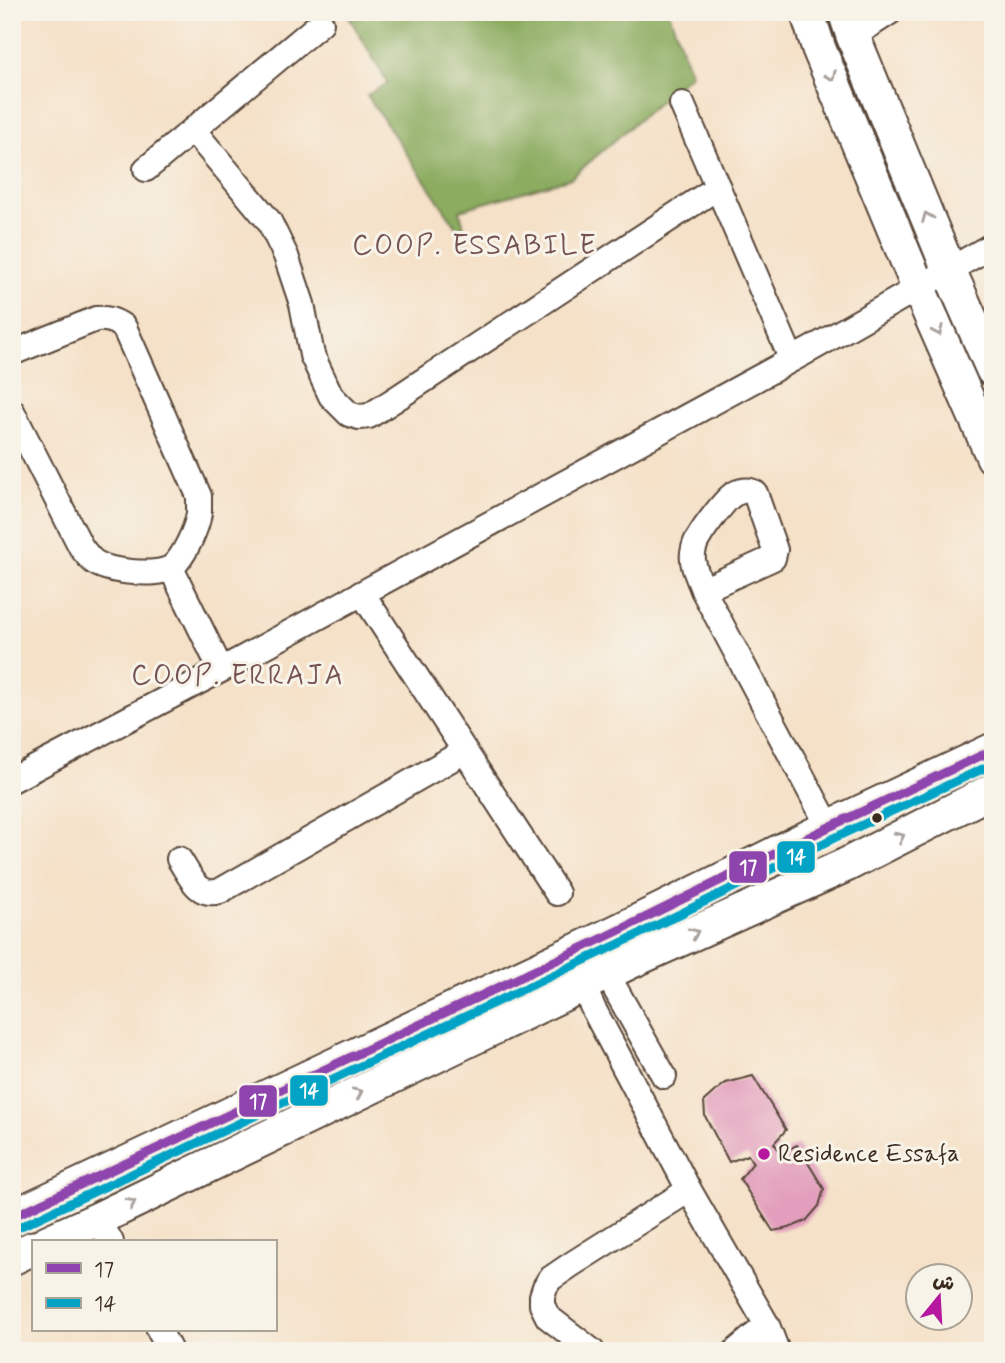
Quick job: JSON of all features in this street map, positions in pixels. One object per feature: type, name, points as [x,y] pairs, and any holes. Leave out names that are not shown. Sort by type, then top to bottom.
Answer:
[{"type":"main road","points":[[807,12],[918,287],[993,457]]},
{"type":"main road","points":[[849,24],[949,270],[993,370]]},
{"type":"main road","points":[[12,1217],[616,932],[993,750]]},
{"type":"main road","points":[[57,1240],[104,1231],[595,980],[846,864],[993,790]]},
{"type":"main road","points":[[12,1258],[32,1248]]},
{"type":"street","points":[[849,24],[890,12]]},
{"type":"street","points":[[146,169],[321,23]]},
{"type":"street","points":[[682,104],[792,358]]},
{"type":"street","points":[[193,130],[269,221],[286,256],[298,292],[312,355],[331,396],[349,414],[359,417],[369,416],[379,410],[718,187]]},
{"type":"street","points":[[12,780],[221,670],[813,348],[993,245]]},
{"type":"street","points":[[12,353],[96,319],[107,318],[124,327],[199,496],[199,513],[193,533],[183,553],[171,568],[141,573],[111,569],[94,562],[81,547],[12,411]]},
{"type":"street","points":[[171,568],[221,670]]},
{"type":"street","points":[[703,590],[829,827]]},
{"type":"street","points":[[362,593],[557,892]]},
{"type":"street","points":[[179,859],[204,892],[220,891],[465,751]]},
{"type":"street","points":[[595,980],[664,1076]]},
{"type":"street","points":[[595,980],[593,1008],[689,1190],[766,1325],[777,1351]]},
{"type":"street","points":[[592,1351],[548,1317],[542,1305],[545,1287],[550,1279],[572,1264],[689,1190]]},
{"type":"street","points":[[736,1351],[766,1325]]},
{"type":"street","points":[[160,1332],[170,1351]]},
{"type":"green space","points":[[346,12],[669,12],[691,74],[571,178],[460,210],[467,243],[367,95],[388,83]]},
{"type":"building","name":"Residence Essafa","points":[[753,1076],[786,1130],[774,1143],[781,1153],[797,1145],[824,1189],[819,1206],[806,1221],[773,1231],[740,1179],[753,1163],[748,1155],[729,1162],[705,1116],[704,1101],[714,1092],[726,1083]]},
{"type":"transit line","name":"17","points":[[12,1217],[616,932],[993,750]]},
{"type":"transit line","name":"14","points":[[17,1228],[993,764]]},
{"type":"place","name":"Residence Essafa","points":[[764,1154]]},
{"type":"district","name":"COOP. ESSABILE","points":[[475,246]]},
{"type":"district","name":"COOP. ERRAJA","points":[[238,676]]}]
